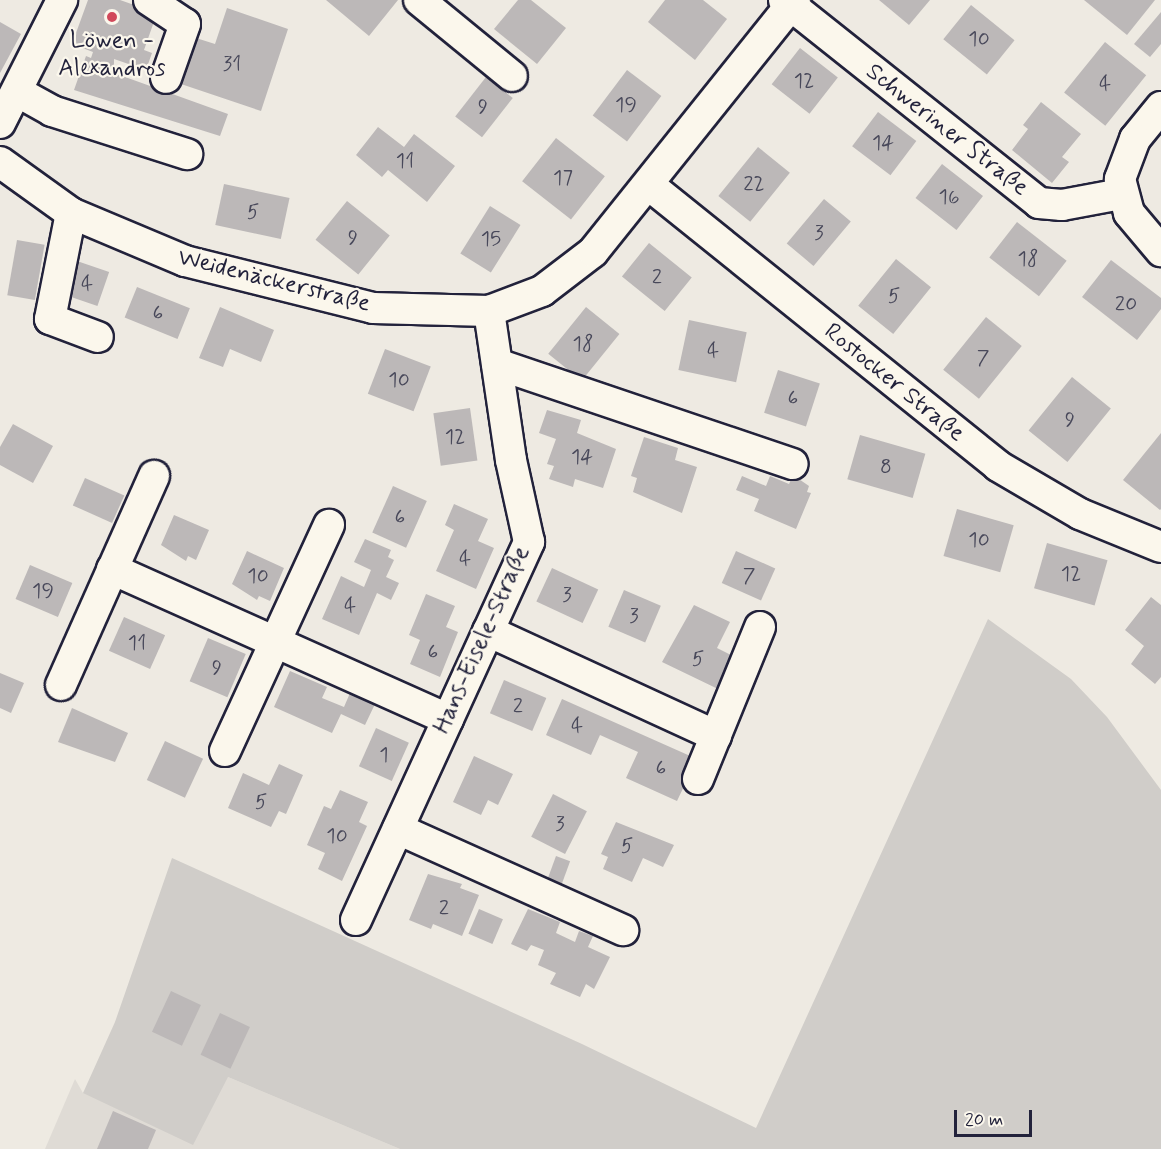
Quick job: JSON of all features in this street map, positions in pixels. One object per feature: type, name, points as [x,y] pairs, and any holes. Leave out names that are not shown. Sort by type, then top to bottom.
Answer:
[{"type":"street","points":[[0,123],[18,92],[62,0]]},
{"type":"street","points":[[149,0],[185,24],[166,78]]},
{"type":"street","points":[[419,1],[512,76]]},
{"type":"street","name":"Weidenäckerstraße","points":[[0,162],[71,213],[184,261],[287,290],[373,308],[489,311],[542,291],[593,252],[649,185],[790,2]]},
{"type":"street","name":"Schweriner Straße","points":[[790,2],[1039,203],[1062,205],[1121,194]]},
{"type":"street","points":[[18,92],[52,111],[187,154]]},
{"type":"street","points":[[1161,107],[1135,139],[1125,159],[1120,179],[1121,194],[1141,231],[1161,250]]},
{"type":"street","name":"Rostocker Straße","points":[[649,185],[998,466],[1080,514],[1161,548]]},
{"type":"street","points":[[71,213],[50,319],[98,337]]},
{"type":"street","name":"Hans-Eisele-Straße","points":[[356,920],[529,542],[511,460],[489,311]]},
{"type":"street","points":[[497,364],[793,464]]},
{"type":"street","points":[[61,685],[154,476]]},
{"type":"street","points":[[225,751],[329,525]]},
{"type":"street","points":[[112,569],[448,719]]},
{"type":"street","points":[[698,779],[760,627]]},
{"type":"street","points":[[488,631],[716,736]]},
{"type":"street","points":[[398,829],[623,930]]},
{"type":"shaded area","points":[[988,619],[1071,679],[1107,717],[1161,790],[1161,1149],[400,1149],[228,1077],[193,1145],[83,1093],[115,1022],[172,858],[582,1044],[756,1128]]},
{"type":"shaded area","points":[[228,1077],[400,1149],[45,1149],[75,1079],[83,1093]]},
{"type":"building","points":[[88,0],[120,0],[157,13],[144,50],[152,53],[146,70],[114,59],[114,73],[228,114],[220,136],[74,90],[86,56],[91,58],[93,52],[72,44]]},
{"type":"building","points":[[326,0],[398,0],[369,36]]},
{"type":"building","points":[[518,0],[531,0],[566,28],[537,64],[494,29]]},
{"type":"building","points":[[665,0],[703,0],[727,19],[695,60],[648,22]]},
{"type":"building","points":[[879,0],[930,0],[909,25]]},
{"type":"building","points":[[1084,0],[1155,0],[1127,35]]},
{"type":"building","points":[[971,5],[1015,40],[987,74],[943,39]]},
{"type":"building","points":[[227,8],[288,29],[261,111],[181,84],[196,38],[215,44]]},
{"type":"building","points":[[1161,12],[1161,44],[1150,57],[1134,44]]},
{"type":"building","points":[[0,22],[21,34],[0,73]]},
{"type":"building","points":[[1105,42],[1146,75],[1105,126],[1064,93]]},
{"type":"building","points":[[800,48],[838,78],[810,114],[772,84]]},
{"type":"building","points":[[627,70],[661,96],[627,141],[593,116]]},
{"type":"building","points":[[486,77],[513,98],[482,137],[455,116]]},
{"type":"building","points":[[1041,102],[1081,134],[1062,157],[1069,162],[1052,183],[1012,150],[1028,129],[1023,125]]},
{"type":"building","points":[[878,112],[916,141],[890,175],[852,146]]},
{"type":"building","points":[[378,127],[404,147],[414,134],[455,166],[427,202],[388,170],[382,177],[356,155]]},
{"type":"building","points":[[556,138],[605,176],[571,220],[522,181]]},
{"type":"building","points":[[758,147],[790,173],[750,222],[718,196]]},
{"type":"building","points":[[942,164],[983,196],[957,230],[916,198]]},
{"type":"building","points":[[224,184],[290,198],[281,239],[215,225]]},
{"type":"building","points":[[824,199],[851,221],[814,266],[787,243]]},
{"type":"building","points":[[347,201],[390,236],[358,274],[316,240]]},
{"type":"building","points":[[490,206],[521,225],[491,273],[460,253]]},
{"type":"building","points":[[1017,222],[1067,261],[1039,296],[989,257]]},
{"type":"building","points":[[17,240],[45,245],[35,300],[7,295]]},
{"type":"building","points":[[649,243],[692,278],[665,311],[622,276]]},
{"type":"building","points":[[896,259],[931,287],[893,334],[858,306]]},
{"type":"building","points":[[1111,260],[1161,298],[1161,309],[1137,340],[1082,297]]},
{"type":"building","points":[[77,261],[109,272],[97,306],[65,295]]},
{"type":"building","points":[[137,287],[190,308],[177,339],[125,318]]},
{"type":"building","points":[[220,307],[274,330],[261,362],[230,349],[223,367],[199,358]]},
{"type":"building","points":[[586,307],[619,334],[582,381],[548,354]]},
{"type":"building","points":[[986,317],[1022,346],[979,399],[943,370]]},
{"type":"building","points":[[689,320],[747,332],[736,382],[678,370]]},
{"type":"building","points":[[385,349],[431,367],[414,411],[368,394]]},
{"type":"building","points":[[778,370],[820,384],[806,426],[764,413]]},
{"type":"building","points":[[1072,377],[1111,408],[1067,462],[1029,431]]},
{"type":"building","points":[[470,408],[477,460],[441,466],[433,413]]},
{"type":"building","points":[[547,410],[581,420],[577,433],[616,449],[603,488],[575,479],[573,487],[549,479],[554,466],[547,464],[556,439],[539,433]]},
{"type":"building","points":[[13,424],[53,446],[33,483],[0,465],[0,447]]},
{"type":"building","points":[[1161,433],[1161,509],[1160,510],[1123,480]]},
{"type":"building","points":[[860,435],[925,454],[913,498],[847,479]]},
{"type":"building","points":[[644,437],[678,448],[675,460],[697,467],[682,513],[633,492],[637,478],[631,476]]},
{"type":"building","points":[[793,475],[809,486],[807,492],[811,493],[796,529],[754,511],[759,499],[736,490],[742,476],[766,486],[770,476],[789,484]]},
{"type":"building","points":[[85,478],[124,495],[112,523],[73,505]]},
{"type":"building","points":[[393,486],[427,501],[406,548],[372,533]]},
{"type":"building","points":[[454,504],[488,519],[478,541],[494,548],[476,589],[436,571],[454,530],[445,525]]},
{"type":"building","points":[[957,509],[1014,525],[1000,572],[943,556]]},
{"type":"building","points":[[174,515],[209,530],[196,560],[188,556],[186,561],[161,545]]},
{"type":"building","points":[[365,539],[391,550],[388,557],[394,560],[386,577],[399,583],[391,600],[377,593],[359,635],[322,619],[341,576],[364,587],[371,570],[354,562]]},
{"type":"building","points":[[1047,543],[1108,560],[1095,606],[1034,588]]},
{"type":"building","points":[[247,551],[284,568],[270,601],[259,596],[257,600],[232,584]]},
{"type":"building","points":[[736,551],[775,568],[761,600],[722,583]]},
{"type":"building","points":[[30,565],[72,583],[58,617],[16,599]]},
{"type":"building","points":[[552,568],[598,590],[583,623],[536,602]]},
{"type":"building","points":[[624,590],[661,606],[645,642],[608,627]]},
{"type":"building","points":[[426,594],[455,606],[446,627],[458,632],[440,677],[410,664],[420,640],[409,635]]},
{"type":"building","points":[[1151,597],[1161,605],[1161,677],[1155,684],[1131,664],[1144,646],[1125,630]]},
{"type":"building","points":[[694,605],[730,622],[717,648],[733,656],[718,689],[662,662]]},
{"type":"building","points":[[124,617],[165,635],[150,669],[109,651]]},
{"type":"building","points":[[208,638],[246,654],[227,697],[190,681]]},
{"type":"building","points":[[290,671],[327,687],[322,698],[344,707],[350,693],[375,704],[365,725],[341,714],[332,733],[274,707]]},
{"type":"building","points":[[0,673],[24,683],[11,713],[0,708]]},
{"type":"building","points":[[504,680],[546,698],[532,731],[490,713]]},
{"type":"building","points":[[562,699],[697,759],[677,801],[626,778],[638,752],[600,735],[591,755],[546,735]]},
{"type":"building","points":[[72,708],[128,733],[115,762],[58,742]]},
{"type":"building","points":[[376,728],[409,743],[392,781],[359,766]]},
{"type":"building","points":[[165,741],[203,759],[185,798],[147,780]]},
{"type":"building","points":[[474,756],[513,774],[498,805],[488,800],[481,815],[453,802]]},
{"type":"building","points":[[279,764],[303,775],[286,814],[279,811],[271,827],[228,808],[243,773],[269,785]]},
{"type":"building","points":[[340,790],[368,802],[359,822],[367,826],[342,881],[318,869],[325,853],[307,845],[324,806],[331,809]]},
{"type":"building","points":[[553,794],[587,811],[565,854],[531,837]]},
{"type":"building","points":[[616,822],[674,845],[663,867],[643,858],[632,882],[603,869],[608,857],[601,854]]},
{"type":"building","points":[[556,856],[570,861],[562,884],[548,879]]},
{"type":"building","points":[[428,874],[462,884],[460,888],[479,895],[462,936],[433,924],[431,929],[409,920]]},
{"type":"building","points":[[479,909],[503,919],[492,944],[468,934]]},
{"type":"building","points":[[528,909],[560,922],[556,933],[575,942],[579,931],[593,936],[588,947],[610,957],[594,989],[586,984],[580,997],[550,984],[556,973],[538,965],[544,950],[531,945],[527,951],[511,944]]},
{"type":"building","points":[[171,991],[201,1005],[182,1046],[152,1032]]},
{"type":"building","points":[[220,1013],[250,1027],[230,1069],[201,1055]]},
{"type":"building","points":[[113,1111],[156,1130],[148,1149],[97,1149]]},
{"type":"place","name":"Löwen - Alexandros","points":[[112,17]]}]
